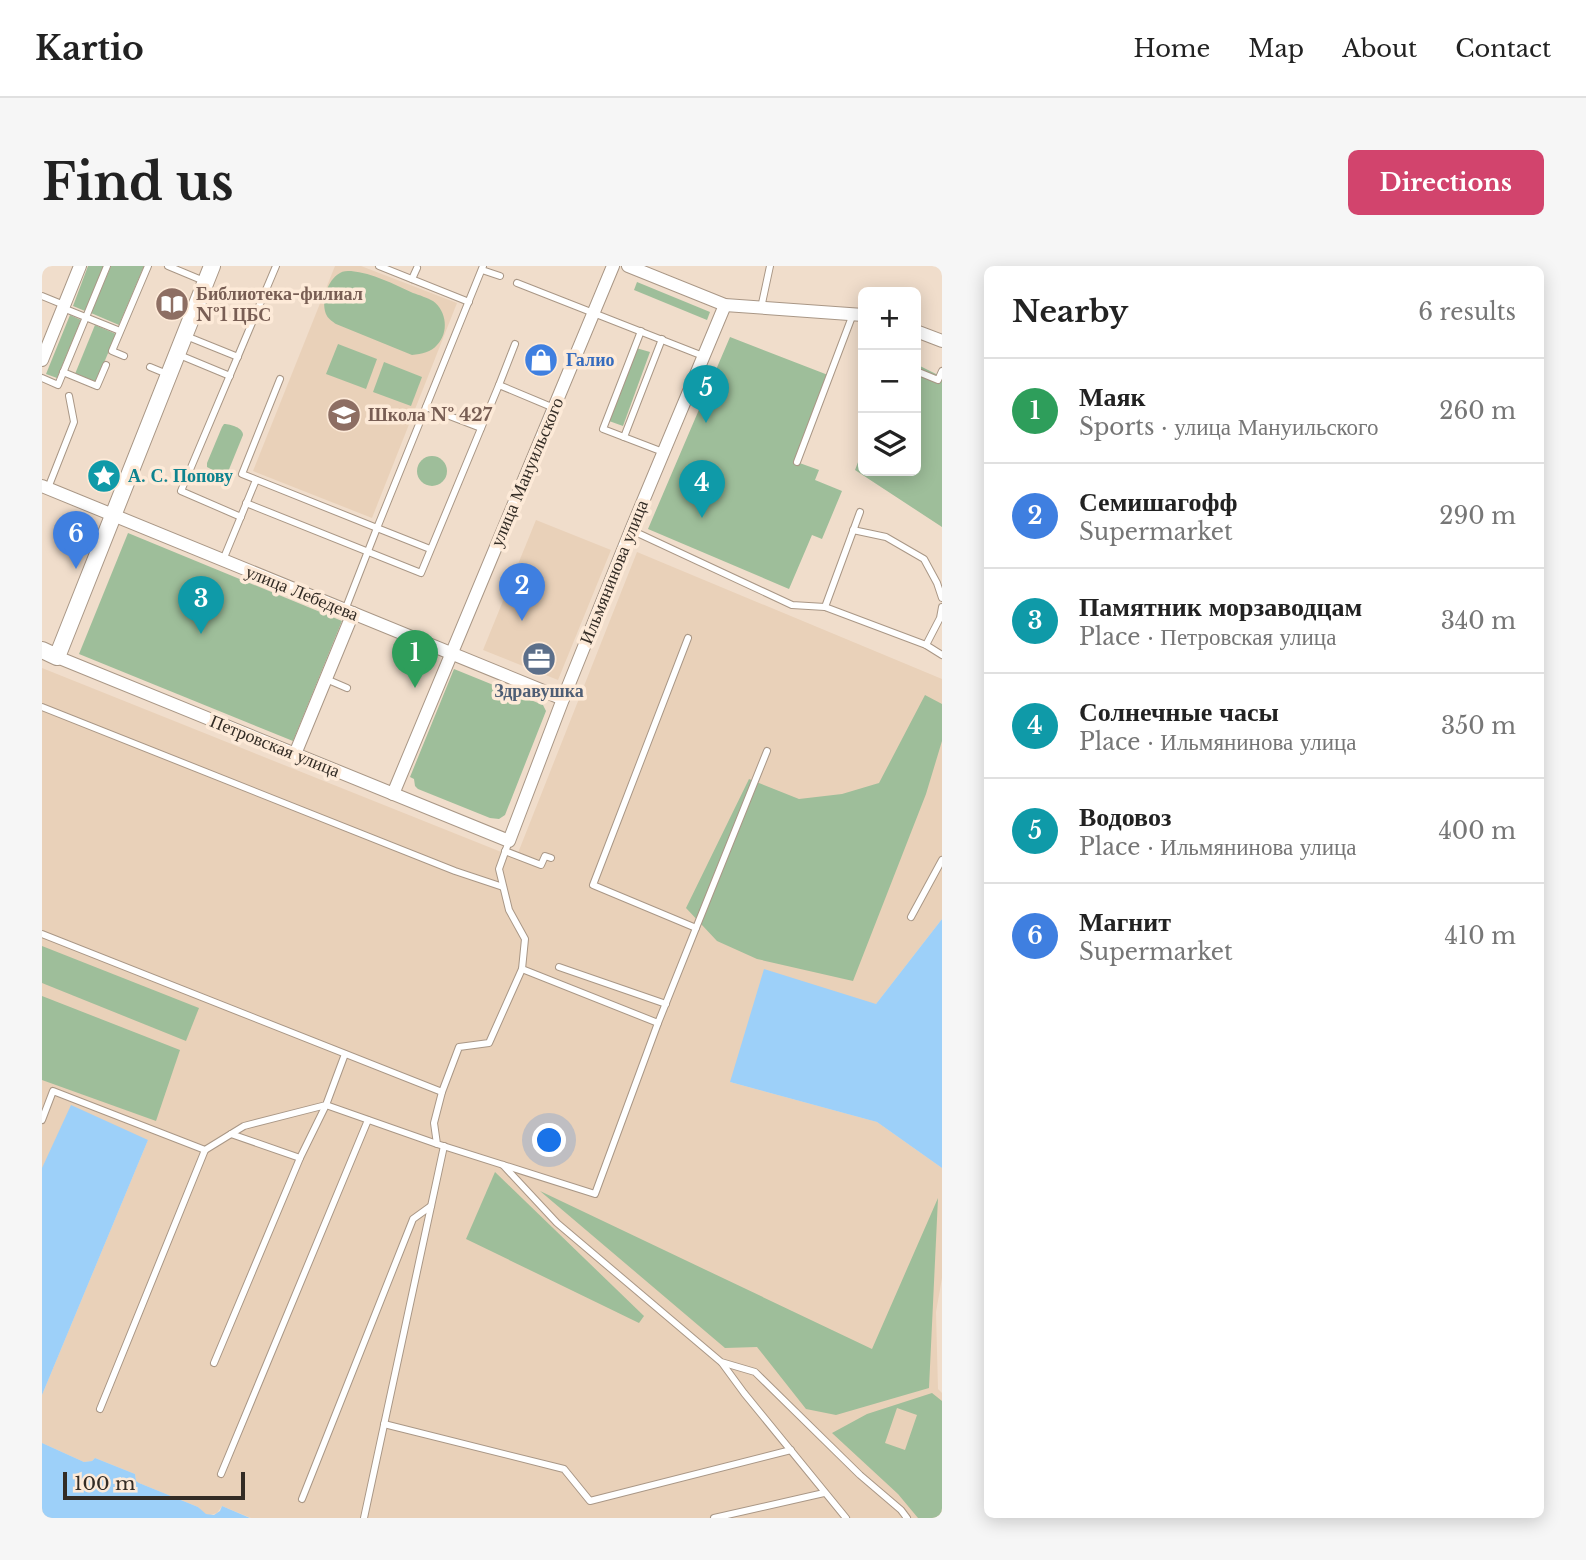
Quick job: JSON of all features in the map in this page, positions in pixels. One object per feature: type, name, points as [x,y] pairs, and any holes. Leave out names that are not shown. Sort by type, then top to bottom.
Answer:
[{"type":"street","points":[[49,654],[113,515],[212,266]]},
{"type":"street","name":"улица Мануильского","points":[[393,794],[613,266]]},
{"type":"street","points":[[628,266],[724,305],[858,315]]},
{"type":"street","points":[[42,360],[78,267]]},
{"type":"street","name":"Ильмянинова улица","points":[[507,846],[563,699],[724,305]]},
{"type":"street","points":[[921,333],[942,341]]},
{"type":"street","name":"улица Лебедева","points":[[45,487],[563,699]]},
{"type":"street","points":[[295,754],[326,679],[349,612]]},
{"type":"street","name":"Петровская улица","points":[[49,654],[393,794],[507,846]]},
{"type":"lane","points":[[42,378],[58,384],[107,266]]},
{"type":"lane","points":[[124,356],[112,351],[148,266]]},
{"type":"lane","points":[[168,266],[205,282]]},
{"type":"lane","points":[[241,517],[181,491],[276,266]]},
{"type":"lane","points":[[379,266],[469,302]]},
{"type":"lane","points":[[761,308],[770,266]]},
{"type":"lane","points":[[412,279],[417,268]]},
{"type":"lane","points":[[349,612],[377,528],[483,268],[500,276]]},
{"type":"lane","points":[[517,283],[704,356]]},
{"type":"lane","points":[[42,296],[120,331]]},
{"type":"lane","points":[[797,462],[858,315]]},
{"type":"lane","points":[[641,331],[603,429],[663,452]]},
{"type":"lane","points":[[184,335],[238,357]]},
{"type":"lane","points":[[624,437],[662,340]]},
{"type":"lane","points":[[247,503],[421,573],[515,344]]},
{"type":"lane","points":[[177,354],[230,376]]},
{"type":"lane","points":[[63,372],[97,386],[106,365]]},
{"type":"lane","points":[[150,367],[168,375]]},
{"type":"lane","points":[[921,372],[938,380],[942,371]]},
{"type":"lane","points":[[281,379],[242,474],[430,549]]},
{"type":"lane","points":[[499,385],[554,408]]},
{"type":"lane","points":[[45,487],[74,422],[69,396]]},
{"type":"lane","points":[[426,407],[481,428]]},
{"type":"lane","points":[[223,560],[256,480]]},
{"type":"lane","points":[[825,607],[860,512]]},
{"type":"lane","points":[[631,530],[792,605],[825,607],[926,645],[942,655]]},
{"type":"lane","points":[[853,530],[886,537],[924,559],[942,598]]},
{"type":"lane","points":[[926,645],[940,618],[942,607]]},
{"type":"lane","points":[[688,638],[593,885],[696,928]]},
{"type":"lane","points":[[326,679],[347,688]]},
{"type":"lane","points":[[42,707],[455,871],[503,887]]},
{"type":"lane","points":[[100,1409],[205,1150],[244,1126],[326,1105],[595,1194],[666,1004],[767,751]]},
{"type":"lane","points":[[364,1518],[431,1206],[441,1145],[434,1123],[442,1092],[459,1047],[489,1043],[522,969],[525,939],[509,911],[499,869],[507,846],[541,865],[545,856],[551,859]]},
{"type":"lane","points":[[911,917],[942,860]]},
{"type":"lane","points":[[42,934],[442,1092]]},
{"type":"lane","points":[[559,967],[666,1004]]},
{"type":"lane","points":[[522,969],[659,1023]]},
{"type":"lane","points":[[214,1363],[299,1158],[326,1105],[345,1054]]},
{"type":"lane","points":[[42,1120],[52,1091],[205,1150]]},
{"type":"lane","points":[[221,1474],[368,1120]]},
{"type":"lane","points":[[231,1134],[299,1158]]},
{"type":"lane","points":[[503,1165],[557,1223],[721,1362],[846,1518]]},
{"type":"lane","points":[[302,1499],[413,1219],[431,1206]]},
{"type":"lane","points":[[721,1362],[755,1372],[907,1518]]},
{"type":"lane","points":[[384,1424],[564,1469],[590,1501],[791,1450]]},
{"type":"lane","points":[[714,1518],[824,1493]]},
{"type":"shaded area","name":"Школа № 427","points":[[335,266],[361,266],[457,303],[372,518],[253,471]]},
{"type":"shaded area","points":[[536,520],[611,550],[558,680],[483,650]]},
{"type":"shaded area","points":[[637,552],[942,679],[942,919],[876,1004],[730,1082],[877,1122],[942,1168],[942,1278],[936,1312],[938,1389],[942,1393],[942,1518],[251,1518],[222,1506],[217,1513],[210,1515],[198,1507],[139,1483],[135,1474],[95,1458],[84,1462],[42,1443],[42,1395],[148,1140],[42,1168],[42,668],[516,858]]},
{"type":"green space","points":[[88,266],[104,266],[85,311],[73,306]]},
{"type":"green space","points":[[111,266],[144,266],[119,325],[91,313]]},
{"type":"green space","points":[[351,271],[375,276],[438,305],[444,316],[445,328],[437,345],[426,352],[412,355],[331,320],[324,305],[328,286],[335,276]]},
{"type":"green space","points":[[637,282],[710,312],[707,320],[634,290]]},
{"type":"green space","points":[[70,315],[81,320],[57,378],[46,374]]},
{"type":"green space","points":[[95,325],[116,334],[96,382],[75,374]]},
{"type":"green space","points":[[730,337],[828,375],[794,461],[819,470],[815,480],[842,491],[822,539],[812,535],[789,589],[648,529]]},
{"type":"green space","points":[[338,344],[377,359],[366,389],[326,374]]},
{"type":"green space","points":[[636,348],[650,352],[623,426],[609,421]]},
{"type":"green space","points":[[384,362],[422,377],[411,406],[373,392]]},
{"type":"green space","points":[[921,366],[942,377],[942,527],[864,476],[921,476]]},
{"type":"green space","points":[[224,424],[236,427],[243,435],[228,472],[222,475],[207,467],[207,463]]},
{"type":"green space","points":[[432,456],[443,460],[447,471],[443,482],[432,486],[421,482],[417,471],[421,460]]},
{"type":"green space","points":[[128,533],[342,621],[293,741],[79,654]]},
{"type":"green space","points":[[454,669],[543,705],[546,711],[505,815],[499,819],[490,818],[418,789],[414,779],[410,777]]},
{"type":"green space","points":[[925,695],[942,704],[942,741],[926,794],[853,981],[757,959],[717,941],[686,908],[749,779],[799,799],[842,794],[879,783]]},
{"type":"green space","points":[[42,946],[199,1008],[186,1041],[42,983]]},
{"type":"green space","points":[[42,996],[180,1050],[156,1121],[42,1080]]},
{"type":"green space","points":[[495,1172],[644,1316],[639,1323],[466,1239]]},
{"type":"green space","points":[[540,1191],[872,1349],[938,1198],[929,1388],[836,1415],[806,1409],[757,1347],[725,1348]]},
{"type":"green space","points":[[932,1393],[942,1401],[942,1518],[918,1518],[898,1494],[832,1433],[867,1414]],"holes":[[[897,1408],[917,1415],[905,1450],[885,1443]]]},
{"type":"water","points":[[942,919],[942,1168],[877,1122],[730,1082],[764,969],[876,1004]]},
{"type":"water","points":[[71,1105],[148,1140],[42,1395],[42,1168]]},
{"type":"water","points":[[42,1443],[84,1462],[95,1458],[135,1474],[139,1483],[198,1507],[206,1514],[214,1515],[222,1506],[250,1518],[42,1518]]},
{"type":"place","name":"Библиотека-филиал №1 ЦБС","points":[[172,304]]},
{"type":"place","name":"Галио","points":[[541,360]]},
{"type":"place","name":"Школа № 427","points":[[344,415]]},
{"type":"place","name":"Водовоз","points":[[706,423]]},
{"type":"place","name":"А. С. Попову","points":[[104,476]]},
{"type":"place","name":"Солнечные часы","points":[[702,518]]},
{"type":"place","name":"Магнит","points":[[76,569]]},
{"type":"place","name":"Семишагофф","points":[[522,621]]},
{"type":"place","name":"Памятник морзаводцам","points":[[201,634]]},
{"type":"place","name":"Здравушка","points":[[539,659]]},
{"type":"place","name":"Маяк","points":[[415,688]]}]
